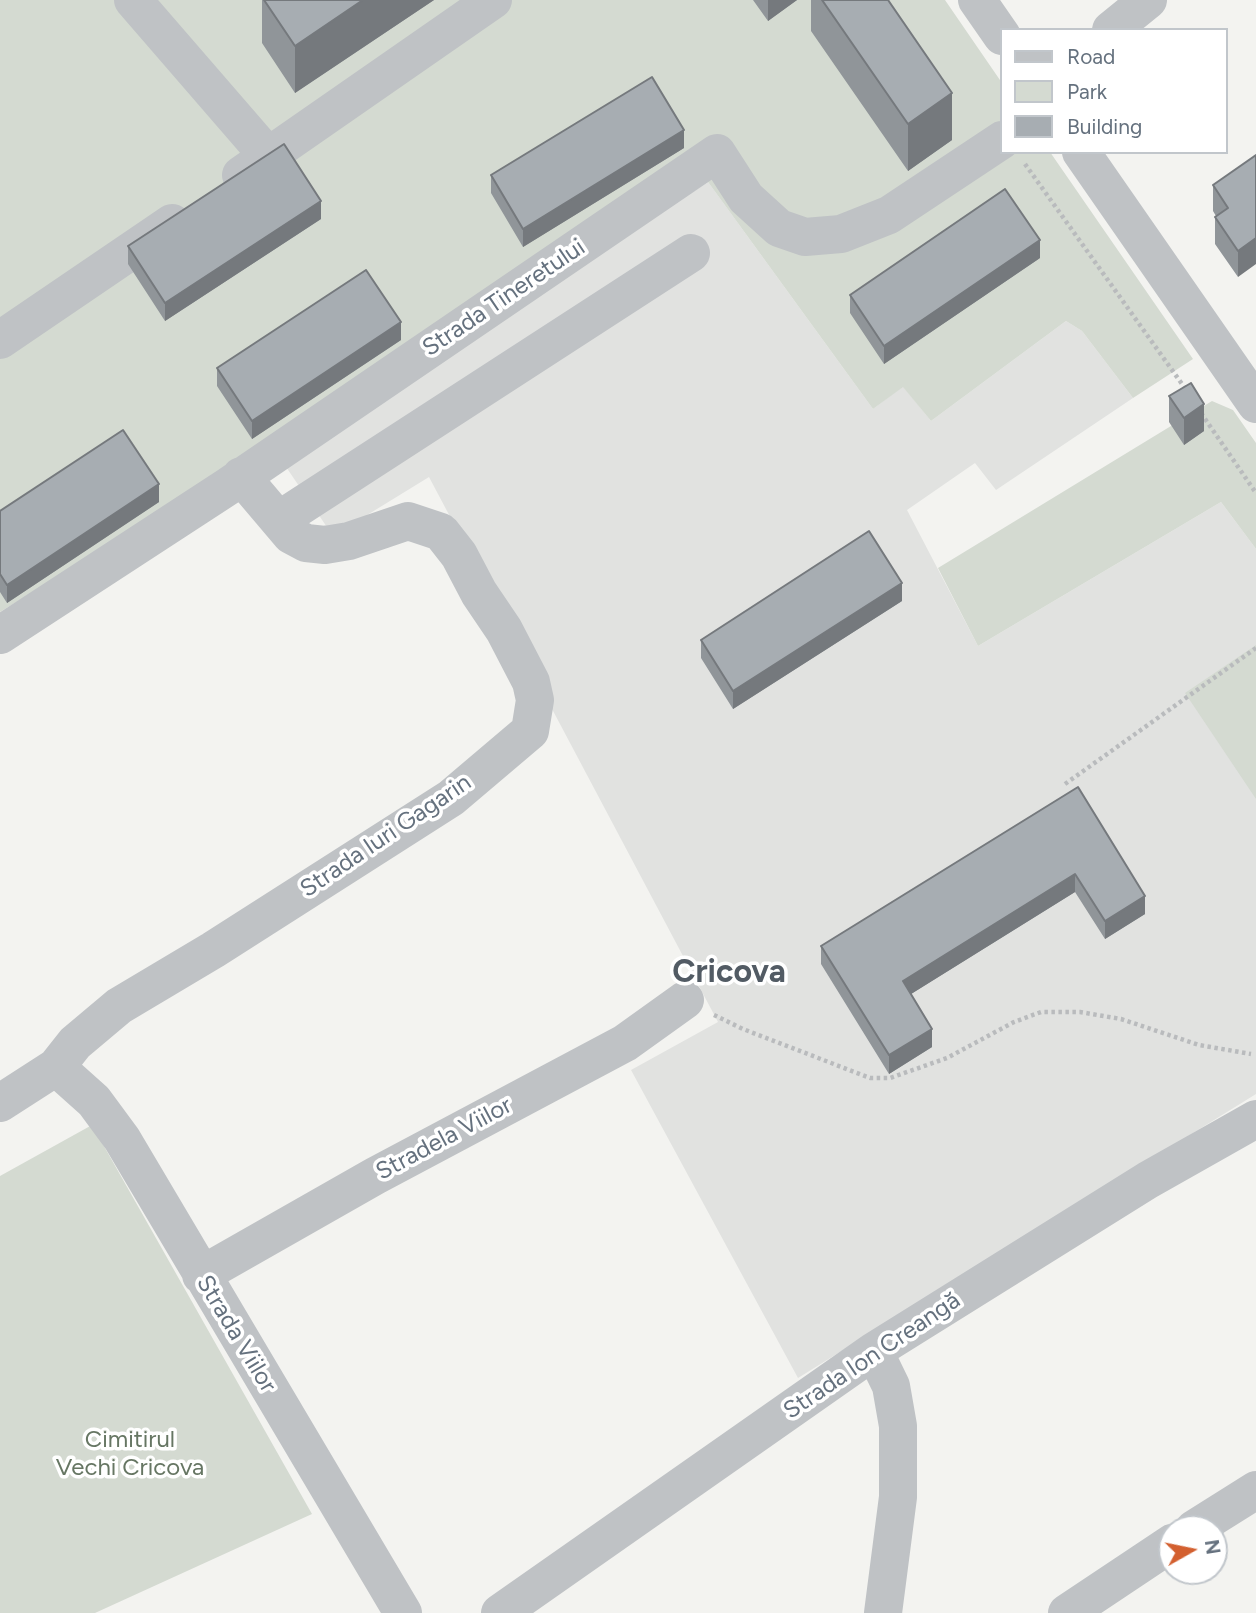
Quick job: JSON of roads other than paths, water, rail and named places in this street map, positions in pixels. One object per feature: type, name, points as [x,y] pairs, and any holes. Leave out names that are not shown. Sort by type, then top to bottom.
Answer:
[{"type":"street","points":[[133,0],[268,156]]},
{"type":"street","points":[[0,340],[493,0]]},
{"type":"street","points":[[977,0],[1000,33]]},
{"type":"street","points":[[1113,28],[1148,0]]},
{"type":"street","name":"Strada Tineretului","points":[[0,635],[241,476],[717,153],[746,198],[779,228],[806,237],[841,234],[889,215],[1009,154]]},
{"type":"street","points":[[1082,154],[1256,404]]},
{"type":"street","points":[[279,520],[691,253]]},
{"type":"street","name":"Strada Iuri Gagarin","points":[[0,1102],[56,1067],[75,1043],[119,1006],[213,950],[451,798],[530,731],[535,700],[531,682],[504,630],[479,593],[459,555],[441,532],[408,521],[349,541],[325,545],[306,543],[292,535],[241,476]]},
{"type":"street","name":"Stradela Viilor","points":[[201,1275],[375,1176],[625,1043],[685,1000]]},
{"type":"street","name":"Strada Viilor","points":[[56,1067],[94,1101],[122,1139],[403,1613]]},
{"type":"street","name":"Strada Ion Creangă","points":[[500,1613],[874,1351],[1148,1180],[1256,1119]]},
{"type":"street","points":[[874,1351],[891,1386],[898,1426],[898,1497],[883,1613]]},
{"type":"street","points":[[1216,1515],[1256,1490]]},
{"type":"street","points":[[1067,1613],[1158,1553]]},
{"type":"district","name":"Cricova","points":[[729,973]]},
{"type":"park label","name":"Cimitirul Vechi Cricova","points":[[130,1454]]}]
